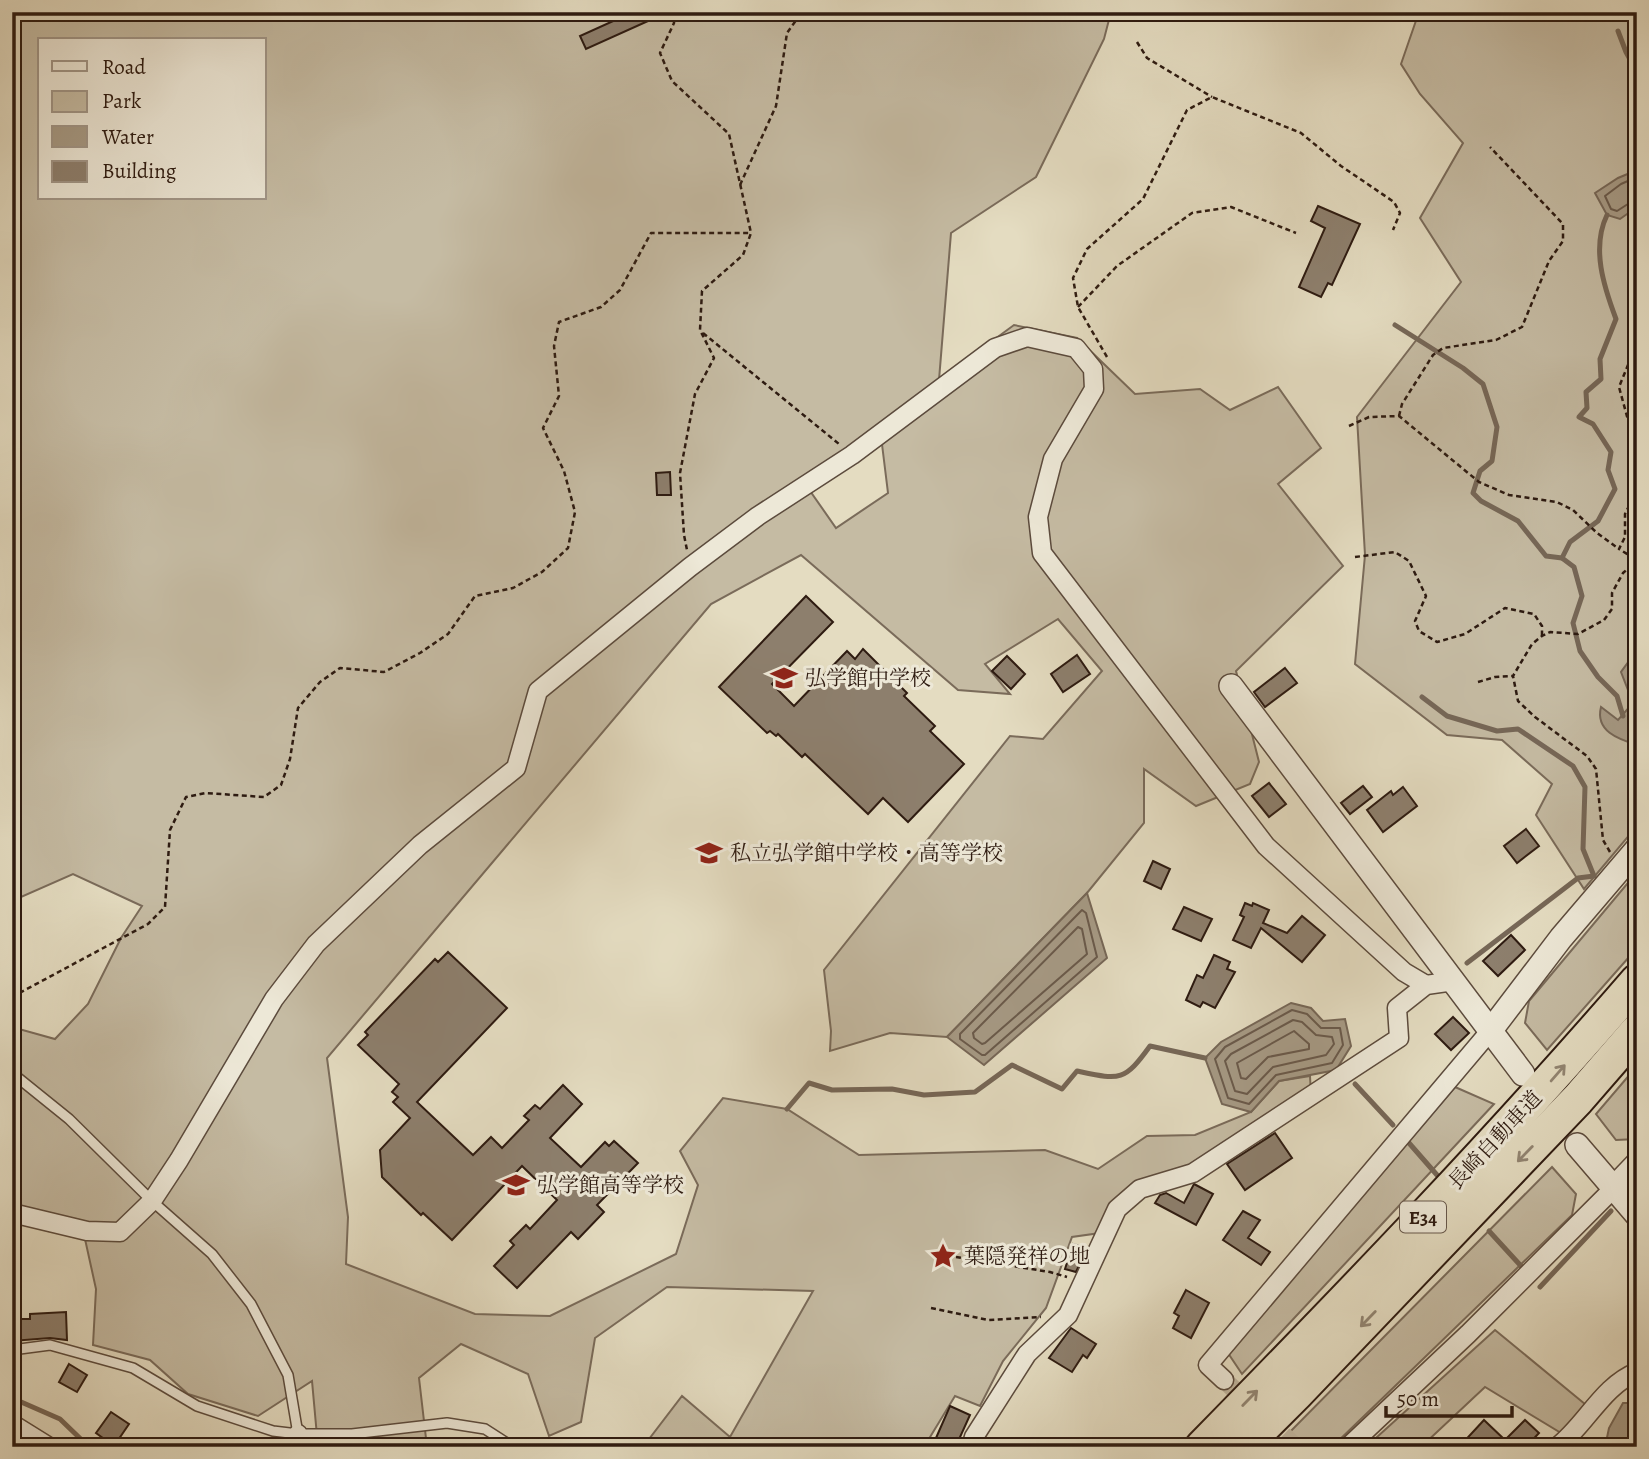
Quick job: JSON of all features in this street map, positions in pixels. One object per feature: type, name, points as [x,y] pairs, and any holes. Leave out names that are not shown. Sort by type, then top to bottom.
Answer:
[{"type":"highway","name":"長崎自動車道","points":[[1202,1447],[1549,1083],[1637,981]]},
{"type":"highway","name":"長崎自動車道","points":[[1243,1447],[1578,1099],[1637,1031]]},
{"type":"street","points":[[12,1213],[88,1231],[120,1232],[152,1201],[274,999],[316,944],[420,845],[516,768],[538,691],[690,567],[758,516],[852,455],[995,348],[1027,337],[1076,348],[1093,369],[1094,389],[1054,459],[1038,517],[1042,552],[1266,846],[1404,972],[1426,985]]},
{"type":"street","points":[[1231,686],[1523,1074]]},
{"type":"street","points":[[1224,1380],[1208,1365],[1491,1030],[1561,937],[1637,849]]},
{"type":"street","points":[[971,1447],[974,1437],[1027,1354],[1068,1315],[1117,1209],[1140,1189],[1193,1173],[1399,1038],[1397,1008],[1426,985],[1454,981]]},
{"type":"street","points":[[1577,1144],[1637,1215]]},
{"type":"street","points":[[1348,1447],[1468,1334],[1637,1164]]},
{"type":"street","points":[[1557,1447],[1570,1437],[1608,1392],[1637,1372]]},
{"type":"street","points":[[12,1424],[49,1447]]},
{"type":"lane","points":[[12,1073],[69,1118],[152,1201],[212,1254],[251,1304],[288,1376],[300,1441]]},
{"type":"lane","points":[[12,1350],[50,1345],[132,1368],[197,1406],[300,1441],[447,1423],[485,1429],[513,1447]]},
{"type":"path","points":[[674,12],[674,23],[660,53],[672,81],[729,134],[751,233],[743,255],[702,290],[700,330],[714,358],[695,394],[680,473],[684,535],[690,567]]},
{"type":"path","points":[[740,185],[776,106],[788,33],[802,12]]},
{"type":"path","points":[[1137,42],[1147,58],[1212,97],[1301,133],[1341,166],[1394,202],[1399,213],[1393,230]]},
{"type":"path","points":[[1094,389],[1106,379],[1109,361],[1078,307],[1073,278],[1087,249],[1143,199],[1187,110],[1212,97]]},
{"type":"path","points":[[1399,416],[1402,404],[1433,355],[1443,348],[1496,340],[1522,327],[1549,261],[1563,241],[1563,224],[1490,147]]},
{"type":"path","points":[[1078,307],[1117,266],[1192,212],[1231,207],[1296,233]]},
{"type":"path","points":[[12,998],[148,924],[165,908],[170,830],[186,797],[206,793],[264,797],[281,785],[290,759],[298,708],[320,682],[340,668],[384,672],[420,653],[448,634],[475,596],[513,588],[542,572],[567,550],[575,512],[564,471],[543,428],[559,396],[554,346],[559,321],[601,307],[620,290],[651,233],[751,233]]},
{"type":"path","points":[[1637,243],[1629,265],[1637,279]]},
{"type":"path","points":[[700,330],[852,455]]},
{"type":"path","points":[[1637,343],[1619,387],[1637,455]]},
{"type":"path","points":[[1349,426],[1368,417],[1399,416],[1479,482],[1509,495],[1557,502],[1573,510],[1597,534],[1637,561],[1623,573],[1612,593],[1612,609],[1604,620],[1578,634],[1550,632],[1542,636],[1532,644],[1513,676],[1518,701],[1587,756],[1596,769],[1603,840],[1613,856]]},
{"type":"path","points":[[1619,548],[1625,537],[1625,514],[1637,490]]},
{"type":"path","points":[[1355,556],[1395,552],[1409,561],[1426,596],[1415,621],[1419,631],[1437,642],[1465,634],[1505,608],[1534,614],[1542,626],[1542,636]]},
{"type":"path","points":[[1478,682],[1513,676]]},
{"type":"path","points":[[956,1257],[1049,1272],[1083,1282]]},
{"type":"path","points":[[932,1308],[988,1320],[1068,1315]]},
{"type":"green space","points":[[12,12],[1111,12],[1104,39],[1036,177],[951,233],[939,380],[1014,325],[1077,338],[1135,394],[1200,389],[1230,410],[1278,387],[1321,448],[1278,484],[1343,566],[1236,671],[1259,762],[1250,784],[1196,806],[1144,769],[1144,823],[1087,893],[947,1037],[890,1033],[830,1051],[831,1031],[824,970],[1010,736],[1043,739],[1102,671],[1058,619],[985,664],[1010,694],[958,690],[801,555],[711,604],[327,1058],[348,1217],[346,1264],[475,1314],[550,1316],[676,1254],[698,1185],[680,1151],[723,1098],[787,1109],[859,1155],[1045,1150],[1098,1169],[1147,1136],[1195,1135],[1251,1112],[1279,1081],[1310,1076],[1311,1096],[1193,1173],[1140,1189],[1107,1232],[1072,1237],[1046,1308],[1003,1361],[980,1406],[955,1396],[924,1447],[643,1447],[682,1396],[730,1437],[813,1291],[667,1287],[595,1338],[581,1422],[549,1436],[528,1374],[461,1344],[419,1378],[427,1447],[318,1447],[312,1381],[258,1416],[188,1394],[150,1360],[93,1345],[96,1289],[85,1239],[12,1221],[12,1027],[55,1039],[88,1004],[121,938],[142,906],[73,874],[12,901]],"holes":[[[880,428],[888,493],[836,528],[801,478]]]},
{"type":"green space","points":[[1419,12],[1637,12],[1637,826],[1584,889],[1536,815],[1552,784],[1502,740],[1447,735],[1355,664],[1365,555],[1357,417],[1461,282],[1420,218],[1463,143],[1420,94],[1401,64]]},
{"type":"green space","points":[[1637,872],[1637,948],[1547,1050],[1525,1023],[1529,1001]]},
{"type":"green space","points":[[1637,1066],[1637,1139],[1616,1140],[1596,1114]]},
{"type":"green space","points":[[1455,1087],[1494,1104],[1242,1374],[1228,1353]]},
{"type":"green space","points":[[1552,1167],[1576,1194],[1572,1215],[1332,1447],[1275,1447]]},
{"type":"green space","points":[[1495,1330],[1591,1409],[1566,1436],[1485,1387],[1421,1447],[1366,1447]]},
{"type":"water","points":[[1637,170],[1637,207],[1620,219],[1607,215],[1595,193],[1618,178]]},
{"type":"water","points":[[1637,650],[1637,745],[1610,733],[1601,722],[1600,715],[1601,707],[1618,720],[1633,703],[1621,672]]},
{"type":"water","points":[[1087,893],[1107,958],[984,1065],[947,1037]]},
{"type":"water","points":[[1291,1003],[1311,1008],[1323,1021],[1345,1019],[1351,1046],[1336,1070],[1279,1081],[1251,1112],[1222,1104],[1205,1058],[1221,1042]]},
{"type":"water","points":[[1623,1403],[1637,1403],[1637,1447],[1605,1447],[1609,1428]]},
{"type":"building","points":[[633,12],[668,12],[586,49],[580,36]]},
{"type":"building","points":[[1318,206],[1360,224],[1332,285],[1328,283],[1321,297],[1299,287],[1325,228],[1311,221]]},
{"type":"building","points":[[670,472],[671,495],[657,495],[656,473]]},
{"type":"building","points":[[806,596],[833,622],[772,684],[794,706],[847,651],[855,659],[863,649],[907,693],[904,696],[935,726],[930,731],[964,764],[908,822],[883,798],[868,814],[805,754],[802,757],[778,734],[776,736],[770,731],[767,733],[719,687]]},
{"type":"building","points":[[1077,655],[1090,674],[1063,692],[1051,674]]},
{"type":"building","points":[[1007,656],[1025,674],[1011,689],[992,671]]},
{"type":"building","points":[[1285,668],[1297,683],[1265,707],[1254,692]]},
{"type":"building","points":[[1269,783],[1286,804],[1269,817],[1252,796]]},
{"type":"building","points":[[1363,786],[1372,797],[1350,814],[1341,803]]},
{"type":"building","points":[[1403,787],[1417,806],[1383,832],[1367,810],[1391,791],[1393,795]]},
{"type":"building","points":[[1526,829],[1539,846],[1517,863],[1504,846]]},
{"type":"building","points":[[1153,861],[1170,869],[1161,889],[1144,881]]},
{"type":"building","points":[[1245,903],[1252,906],[1253,903],[1269,910],[1263,923],[1287,933],[1302,916],[1325,935],[1302,962],[1261,928],[1251,948],[1233,940],[1244,917],[1240,915]]},
{"type":"building","points":[[1184,907],[1212,919],[1201,941],[1173,929]]},
{"type":"building","points":[[1511,935],[1525,950],[1498,976],[1483,961]]},
{"type":"building","points":[[448,952],[507,1008],[417,1102],[473,1155],[491,1137],[502,1148],[529,1120],[524,1116],[535,1105],[540,1109],[563,1085],[582,1104],[550,1138],[581,1167],[605,1142],[609,1146],[614,1141],[638,1163],[597,1205],[604,1212],[578,1239],[571,1232],[517,1288],[494,1266],[514,1245],[510,1241],[526,1225],[530,1229],[557,1200],[522,1166],[452,1240],[423,1213],[421,1215],[382,1177],[380,1150],[410,1118],[393,1102],[398,1097],[392,1092],[399,1084],[358,1045],[368,1035],[365,1032],[435,959],[438,962]]},
{"type":"building","points":[[1214,955],[1230,962],[1227,969],[1235,972],[1215,1008],[1203,1002],[1200,1007],[1186,1000],[1197,975],[1203,978]]},
{"type":"building","points":[[1453,1017],[1469,1033],[1451,1050],[1435,1034]]},
{"type":"building","points":[[1275,1133],[1292,1158],[1245,1190],[1227,1164]]},
{"type":"building","points":[[1194,1184],[1213,1194],[1196,1225],[1155,1203],[1160,1195],[1166,1193],[1184,1203]]},
{"type":"building","points":[[1243,1211],[1260,1220],[1248,1238],[1270,1252],[1261,1265],[1223,1240]]},
{"type":"building","points":[[1073,1244],[1087,1248],[1076,1272],[1065,1269]]},
{"type":"building","points":[[1186,1290],[1209,1303],[1191,1338],[1173,1328],[1179,1316],[1174,1313]]},
{"type":"building","points":[[66,1312],[67,1340],[50,1338],[12,1341],[12,1319],[30,1319],[30,1314]]},
{"type":"building","points":[[1071,1328],[1096,1344],[1087,1358],[1083,1355],[1072,1372],[1049,1358]]},
{"type":"building","points":[[69,1364],[87,1375],[77,1392],[59,1382]]},
{"type":"building","points":[[950,1406],[970,1415],[956,1446],[936,1438]]},
{"type":"building","points":[[111,1412],[129,1424],[114,1446],[96,1433]]},
{"type":"building","points":[[1484,1420],[1505,1440],[1525,1420],[1539,1433],[1526,1447],[1459,1447]]},
{"type":"waterway","points":[[1618,31],[1637,72]]},
{"type":"waterway","points":[[1562,558],[1570,542],[1598,521],[1615,489],[1608,470],[1611,452],[1593,424],[1579,417],[1587,408],[1586,392],[1601,379],[1600,359],[1616,319],[1601,267],[1600,241],[1607,215]]},
{"type":"waterway","points":[[1395,325],[1463,368],[1483,384],[1497,427],[1492,461],[1480,471],[1473,493],[1481,501],[1518,521],[1546,556],[1562,558],[1574,567],[1582,596],[1573,623],[1580,651],[1598,677],[1617,696],[1623,716]]},
{"type":"waterway","points":[[1422,697],[1447,716],[1497,731],[1518,729],[1573,766],[1585,787],[1583,849],[1594,876],[1578,878],[1467,963]]},
{"type":"waterway","points":[[787,1109],[809,1083],[832,1090],[892,1089],[924,1095],[975,1092],[1012,1065],[1062,1089],[1077,1071],[1112,1077],[1127,1072],[1150,1046],[1205,1058]]},
{"type":"waterway","points":[[1355,1084],[1393,1125]]},
{"type":"waterway","points":[[1409,1143],[1437,1175]]},
{"type":"waterway","points":[[1540,1287],[1611,1211]]},
{"type":"waterway","points":[[1489,1231],[1521,1266]]},
{"type":"waterway","points":[[12,1398],[60,1419],[89,1447]]},
{"type":"waterway","points":[[142,1447],[154,1444],[166,1447]]},
{"type":"tunnel","points":[[1224,1380],[1296,1447]]},
{"type":"place","name":"弘学館中学校","points":[[784,678]]},
{"type":"place","name":"私立弘学館中学校・高等学校","points":[[709,853]]},
{"type":"place","name":"弘学館高等学校","points":[[516,1185]]},
{"type":"place","name":"葉隠発祥の地","points":[[943,1256]]}]
